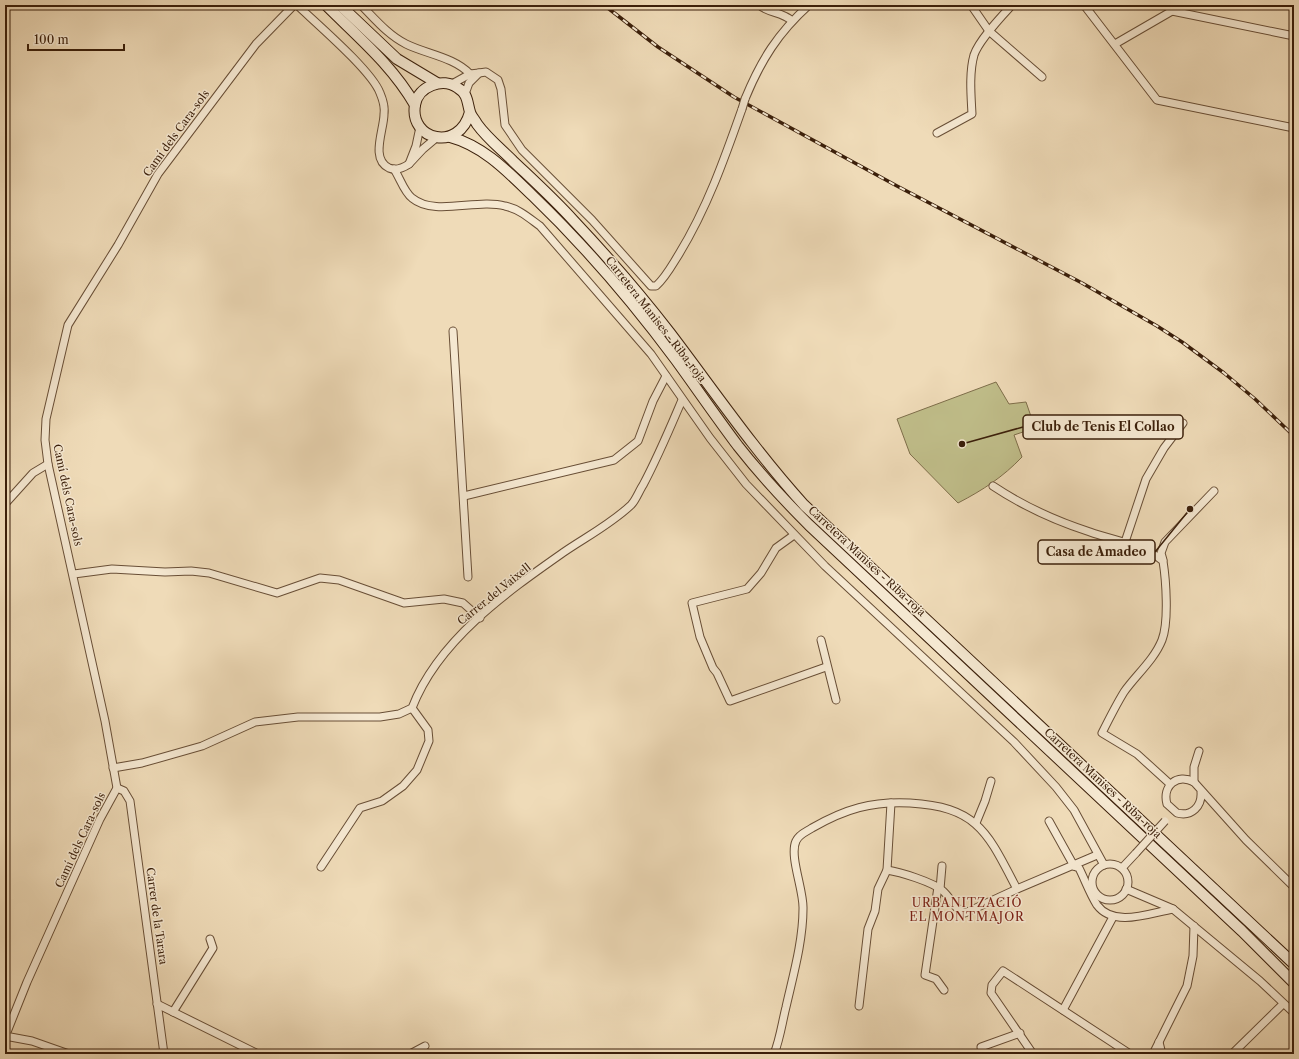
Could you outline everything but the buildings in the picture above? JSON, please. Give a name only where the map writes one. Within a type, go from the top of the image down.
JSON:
[{"type":"main road","points":[[326,5],[390,68],[405,87],[415,105]]},
{"type":"main road","points":[[340,5],[397,59],[437,83]]},
{"type":"main road","points":[[437,83],[452,84],[465,94],[469,103],[470,112],[467,123],[460,132],[450,137],[436,138],[427,134],[420,127],[415,116],[415,105],[419,95],[427,87],[437,83]]},
{"type":"main road","name":"Carretera Manises - Riba-roja","points":[[470,112],[486,136],[566,213],[634,288],[686,354],[773,471],[804,505],[1294,964]]},
{"type":"main road","name":"Carretera Manises - Riba-roja","points":[[450,137],[475,146],[497,163],[568,230],[627,298],[676,359],[738,446],[769,483],[805,521],[909,617],[971,679],[1013,715],[1236,926],[1294,983]]},
{"type":"street","name":"Camí dels Cara-sols","points":[[5,1036],[27,982],[100,819],[117,788],[74,574],[48,464],[45,440],[46,419],[68,325],[118,245],[158,174],[256,44],[294,5]]},
{"type":"street","points":[[297,5],[374,81],[380,92],[384,112],[379,156],[382,162],[388,167],[394,169],[402,168],[409,164],[422,149],[436,138]]},
{"type":"street","points":[[361,5],[391,35],[406,44],[451,62],[466,70],[470,74]]},
{"type":"street","points":[[759,5],[763,8],[786,16],[792,21]]},
{"type":"street","points":[[452,84],[470,74],[486,72],[498,80],[501,89],[505,125],[522,150],[592,220],[651,286],[656,286],[662,280],[692,231],[721,169],[745,99],[757,70],[770,48],[792,21],[810,5]]},
{"type":"street","points":[[971,5],[989,31],[1042,77]]},
{"type":"street","points":[[937,133],[972,114],[970,84],[974,54],[989,31],[1012,5]]},
{"type":"street","points":[[1084,5],[1157,100],[1294,128]]},
{"type":"street","points":[[1167,5],[1174,8],[1294,36]]},
{"type":"street","points":[[1115,44],[1174,8]]},
{"type":"street","points":[[465,94],[469,83],[479,73]]},
{"type":"street","points":[[409,164],[416,146],[420,127]]},
{"type":"street","points":[[394,169],[408,194],[423,205],[434,206],[486,203],[505,206],[522,213],[540,226],[651,354],[682,400],[732,468],[794,535],[830,571],[1014,742],[1074,810],[1097,855],[1104,865]]},
{"type":"street","points":[[453,331],[468,577]]},
{"type":"street","points":[[464,496],[614,460],[638,441],[653,401],[666,376]]},
{"type":"street","name":"Carrer del Vaixell","points":[[412,708],[416,696],[433,668],[456,638],[480,618],[488,609],[564,552],[632,505],[661,449],[682,400]]},
{"type":"street","points":[[1125,542],[1146,479],[1164,448],[1183,423]]},
{"type":"street","points":[[5,504],[33,473],[48,464]]},
{"type":"street","points":[[993,486],[1016,502],[1090,532],[1125,542],[1152,552],[1164,561]]},
{"type":"street","points":[[1170,784],[1137,754],[1102,733],[1124,693],[1162,640],[1166,577],[1164,561],[1161,553],[1165,542],[1214,491]]},
{"type":"street","points":[[794,535],[776,548],[761,574],[747,589],[692,603],[696,624],[713,668],[718,673],[730,701],[826,667]]},
{"type":"street","points":[[74,574],[112,569],[165,572],[191,570],[209,573],[277,593],[320,578],[339,580],[404,603],[444,599],[463,603],[480,618]]},
{"type":"street","points":[[821,640],[826,667],[836,700]]},
{"type":"street","points":[[113,768],[142,763],[202,746],[255,722],[298,717],[380,717],[399,714],[412,708],[428,730],[429,741],[417,770],[404,786],[382,801],[360,808],[321,867]]},
{"type":"street","points":[[1199,751],[1194,767],[1194,782],[1201,792],[1246,840],[1294,887]]},
{"type":"street","points":[[1194,782],[1179,779],[1170,784],[1165,798],[1169,808],[1181,814],[1192,812],[1200,802],[1201,792]]},
{"type":"street","points":[[976,823],[985,801],[991,780]]},
{"type":"street","name":"Carrer de la Tarara","points":[[117,788],[124,791],[130,801],[164,1054]]},
{"type":"street","points":[[859,1006],[868,929],[874,911],[878,889],[887,870],[891,803]]},
{"type":"street","points":[[774,1054],[788,998],[803,920],[804,907],[793,850],[800,835],[830,818],[850,809],[891,803],[933,804],[976,823],[983,830],[993,844],[1017,889]]},
{"type":"street","points":[[1122,868],[1173,811]]},
{"type":"street","points":[[1049,821],[1074,866],[1079,868],[1096,904],[1102,910],[1113,917],[1125,918],[1173,909]]},
{"type":"street","points":[[887,870],[939,888],[950,898],[959,910],[965,913],[1097,855]]},
{"type":"street","points":[[1104,865],[1116,865],[1122,868],[1128,878],[1126,889],[1120,897],[1112,900],[1105,899],[1095,892],[1092,879],[1094,873],[1104,865]]},
{"type":"street","points":[[942,866],[925,975],[936,979],[944,990]]},
{"type":"street","points":[[1126,889],[1173,909],[1260,981],[1294,1013]]},
{"type":"street","points":[[1063,1010],[1113,917]]},
{"type":"street","points":[[1153,1054],[1187,986],[1193,956],[1194,926]]},
{"type":"street","points":[[173,1012],[213,948],[210,939]]},
{"type":"street","points":[[1033,1054],[991,993],[992,985],[1003,971],[1130,1054]]},
{"type":"street","points":[[157,1004],[258,1054]]},
{"type":"street","points":[[1232,1054],[1283,1004]]},
{"type":"street","points":[[982,1054],[981,1047],[1020,1034]]},
{"type":"street","points":[[5,1036],[32,1041],[70,1054]]},
{"type":"street","points":[[1159,1042],[1162,1054]]},
{"type":"street","points":[[410,1054],[425,1046]]},
{"type":"shaded area","points":[[996,382],[1009,404],[1026,402],[1035,428],[1014,435],[1022,457],[1008,471],[992,483],[958,503],[910,454],[897,419]]},
{"type":"railway","points":[[604,5],[658,47],[734,97],[897,186],[1082,283],[1157,326],[1182,342],[1224,373],[1255,399],[1294,436]]},
{"type":"place","name":"Club de Tenis El Collao","points":[[962,444]]},
{"type":"place","name":"Casa de Amadeo","points":[[1190,509]]},
{"type":"district","name":"URBANITZACIÓ EL MONTMAJOR","points":[[967,910]]}]
